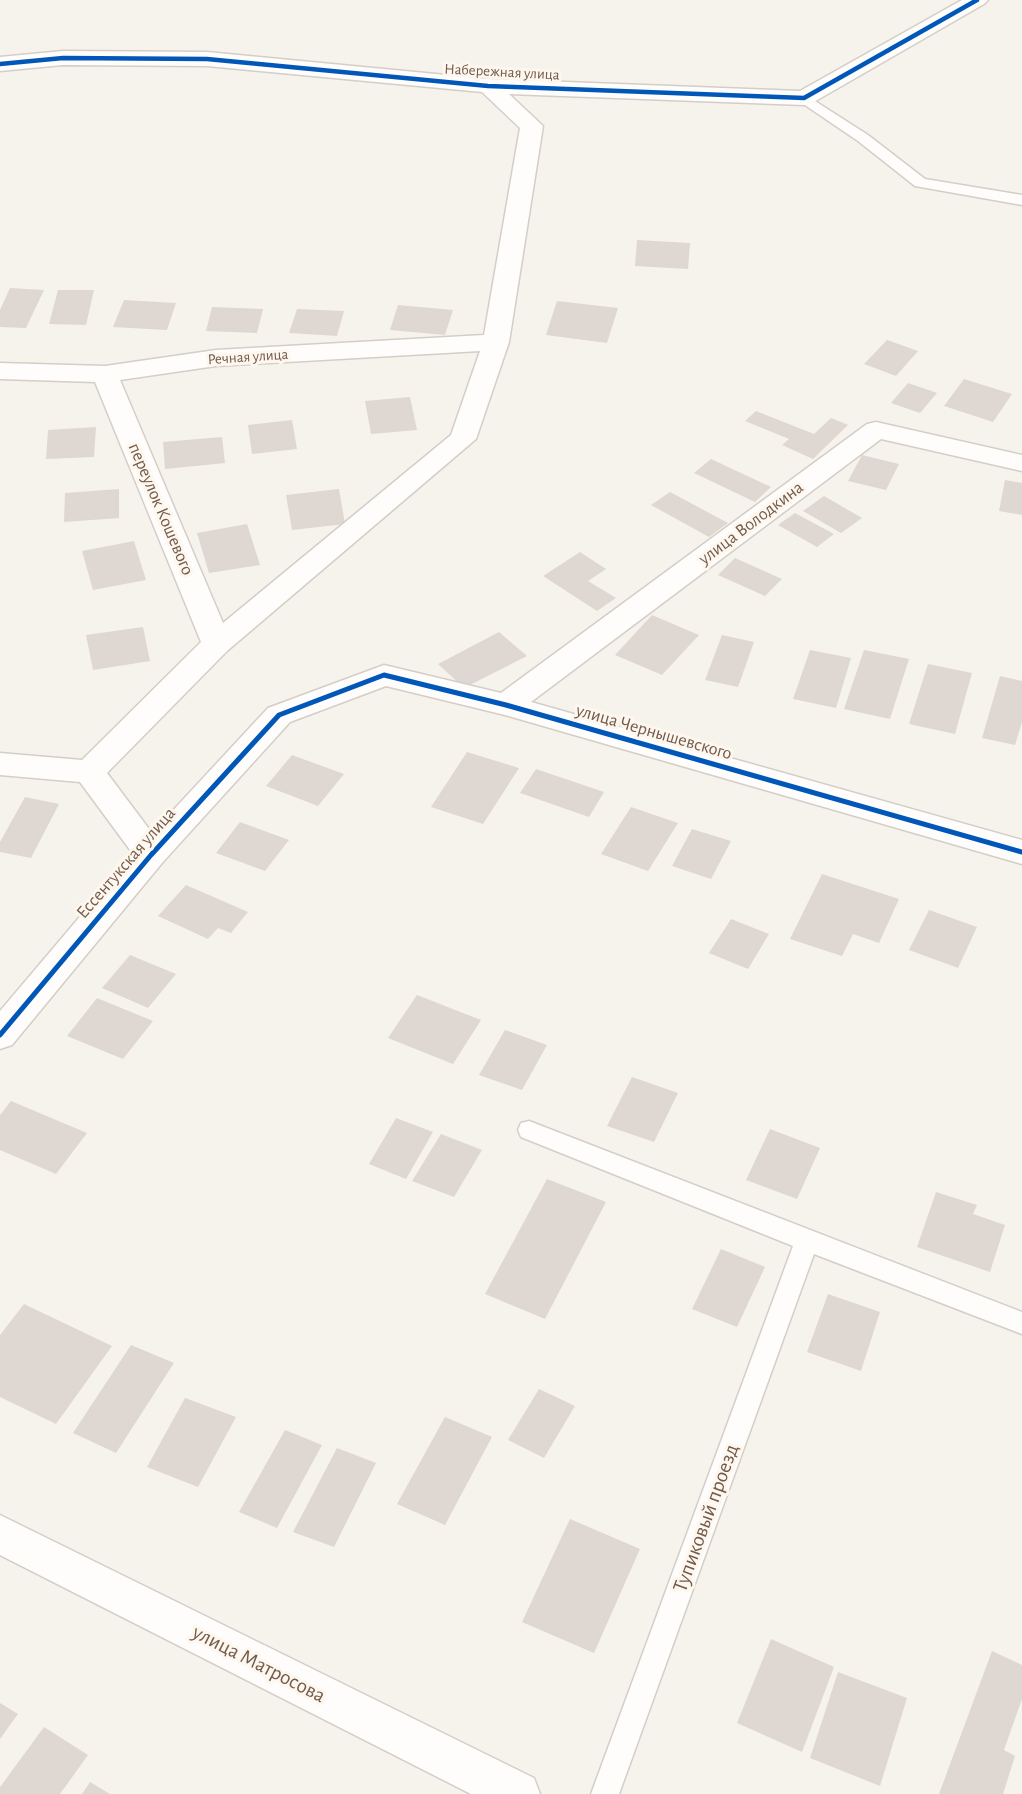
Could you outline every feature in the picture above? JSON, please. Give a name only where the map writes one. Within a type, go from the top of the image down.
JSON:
[{"type":"street","points":[[804,98],[977,0]]},
{"type":"street","name":"Набережная улица","points":[[0,64],[63,58],[207,59],[488,86],[804,98]]},
{"type":"street","points":[[89,772],[217,644],[463,439],[496,342],[532,126],[488,86]]},
{"type":"street","name":"Речная улица","points":[[0,371],[105,374],[216,358],[496,342]]},
{"type":"street","name":"переулок Кошевого","points":[[105,374],[217,644]]},
{"type":"street","name":"улица Володкина","points":[[506,705],[876,430],[1022,463]]},
{"type":"street","name":"улица Чернышевского","points":[[279,715],[384,675],[506,705],[1022,852]]},
{"type":"street","name":"Ессентукская улица","points":[[0,1035],[151,855],[279,715]]},
{"type":"street","points":[[0,764],[89,772],[151,855]]},
{"type":"street","name":"улица Матросова","points":[[0,1533],[518,1794]]},
{"type":"lane","points":[[804,98],[863,138],[920,183],[1022,200]]},
{"type":"lane","points":[[530,1130],[807,1241],[1022,1323]]},
{"type":"lane","name":"Тупиковый проезд","points":[[605,1794],[807,1241]]},
{"type":"building","points":[[637,240],[690,243],[688,269],[635,266]]},
{"type":"building","points":[[10,288],[44,290],[26,328],[0,327],[0,310]]},
{"type":"building","points":[[58,290],[94,290],[86,325],[49,324]]},
{"type":"building","points":[[124,300],[176,303],[167,330],[113,327]]},
{"type":"building","points":[[557,301],[618,308],[607,343],[546,335]]},
{"type":"building","points":[[398,305],[453,310],[445,335],[390,330]]},
{"type":"building","points":[[212,307],[263,309],[257,333],[206,331]]},
{"type":"building","points":[[297,309],[344,311],[337,336],[289,333]]},
{"type":"building","points":[[887,340],[918,351],[896,376],[864,364]]},
{"type":"building","points":[[964,379],[1012,394],[993,422],[944,406]]},
{"type":"building","points":[[908,383],[937,393],[920,413],[891,403]]},
{"type":"building","points":[[410,397],[417,430],[371,434],[365,401]]},
{"type":"building","points":[[756,411],[814,434],[831,418],[848,425],[813,459],[782,445],[789,439],[745,421]]},
{"type":"building","points":[[292,420],[297,449],[252,454],[248,425]]},
{"type":"building","points":[[96,427],[94,457],[46,459],[48,430]]},
{"type":"building","points":[[222,437],[225,463],[165,469],[163,442]]},
{"type":"building","points":[[862,455],[899,464],[886,490],[848,481]]},
{"type":"building","points":[[711,459],[771,487],[755,502],[694,473]]},
{"type":"building","points":[[1005,480],[1022,483],[1022,515],[999,511]]},
{"type":"building","points":[[119,489],[119,518],[64,522],[65,493]]},
{"type":"building","points":[[339,489],[345,524],[292,530],[286,495]]},
{"type":"building","points":[[670,492],[728,523],[709,537],[651,505]]},
{"type":"building","points":[[824,496],[862,518],[841,533],[803,511]]},
{"type":"building","points":[[795,513],[834,534],[817,547],[778,525]]},
{"type":"building","points":[[247,524],[260,565],[209,573],[197,533]]},
{"type":"building","points":[[134,541],[146,580],[93,590],[82,551]]},
{"type":"building","points":[[580,552],[606,569],[588,581],[616,598],[597,611],[543,576]]},
{"type":"building","points":[[735,558],[782,579],[765,596],[718,575]]},
{"type":"building","points":[[652,615],[699,635],[662,675],[615,655]]},
{"type":"building","points":[[143,627],[150,661],[93,670],[86,635]]},
{"type":"building","points":[[499,632],[527,656],[464,688],[438,664]]},
{"type":"building","points":[[722,635],[754,642],[738,687],[705,680]]},
{"type":"building","points":[[810,650],[851,658],[836,708],[793,699]]},
{"type":"building","points":[[864,650],[909,659],[890,719],[844,709]]},
{"type":"building","points":[[928,664],[972,673],[955,734],[909,724]]},
{"type":"building","points":[[1000,676],[1022,681],[1022,722],[1015,745],[982,738]]},
{"type":"building","points":[[467,752],[519,768],[483,824],[431,807]]},
{"type":"building","points":[[292,755],[344,774],[318,806],[266,786]]},
{"type":"building","points":[[536,769],[604,792],[589,817],[520,793]]},
{"type":"building","points":[[25,797],[59,804],[31,858],[0,852],[0,842]]},
{"type":"building","points":[[631,807],[678,823],[648,871],[601,854]]},
{"type":"building","points":[[240,822],[289,840],[265,871],[216,853]]},
{"type":"building","points":[[692,829],[731,841],[711,879],[672,866]]},
{"type":"building","points":[[822,874],[899,899],[879,943],[853,934],[842,956],[790,939]]},
{"type":"building","points":[[186,885],[248,912],[231,933],[218,928],[208,939],[158,916]]},
{"type":"building","points":[[929,910],[977,927],[958,968],[909,950]]},
{"type":"building","points":[[731,919],[769,934],[748,969],[709,953]]},
{"type":"building","points":[[130,955],[176,974],[148,1008],[102,988]]},
{"type":"building","points":[[417,995],[481,1020],[453,1064],[388,1038]]},
{"type":"building","points":[[97,998],[153,1021],[123,1059],[67,1036]]},
{"type":"building","points":[[505,1030],[547,1045],[522,1090],[479,1075]]},
{"type":"building","points":[[632,1077],[678,1093],[654,1142],[607,1126]]},
{"type":"building","points":[[11,1101],[87,1133],[56,1174],[0,1150],[0,1115]]},
{"type":"building","points":[[396,1118],[433,1132],[406,1179],[369,1164]]},
{"type":"building","points":[[770,1129],[820,1148],[797,1199],[746,1180]]},
{"type":"building","points":[[441,1134],[482,1150],[454,1197],[412,1181]]},
{"type":"building","points":[[547,1179],[606,1202],[545,1319],[485,1294]]},
{"type":"building","points":[[936,1192],[977,1205],[973,1214],[1005,1225],[990,1272],[917,1247]]},
{"type":"building","points":[[721,1249],[765,1267],[737,1327],[692,1309]]},
{"type":"building","points":[[828,1294],[880,1312],[861,1371],[807,1352]]},
{"type":"building","points":[[24,1304],[112,1346],[56,1424],[0,1397],[0,1335]]},
{"type":"building","points":[[131,1345],[174,1363],[116,1453],[73,1433]]},
{"type":"building","points":[[539,1389],[575,1406],[544,1458],[508,1440]]},
{"type":"building","points":[[185,1398],[236,1417],[198,1487],[147,1467]]},
{"type":"building","points":[[445,1417],[492,1437],[445,1525],[397,1504]]},
{"type":"building","points":[[285,1430],[322,1445],[277,1528],[239,1512]]},
{"type":"building","points":[[337,1448],[376,1463],[334,1547],[293,1532]]},
{"type":"building","points":[[570,1519],[640,1549],[594,1653],[522,1622]]},
{"type":"building","points":[[771,1639],[834,1667],[802,1752],[737,1723]]},
{"type":"building","points":[[992,1651],[1022,1665],[1022,1699],[1004,1750],[1015,1756],[1003,1794],[939,1794]]},
{"type":"building","points":[[838,1672],[907,1698],[880,1786],[810,1758]]},
{"type":"building","points":[[0,1703],[18,1714],[0,1739]]},
{"type":"building","points":[[44,1727],[88,1755],[60,1794],[0,1794],[0,1787]]},
{"type":"building","points":[[90,1782],[110,1794],[82,1794]]},
{"type":"cycle path","points":[[0,64],[63,58],[207,59],[488,86],[804,98],[977,0]]},
{"type":"cycle path","points":[[0,1035],[151,855],[279,715],[384,675],[506,705],[1022,852]]}]
